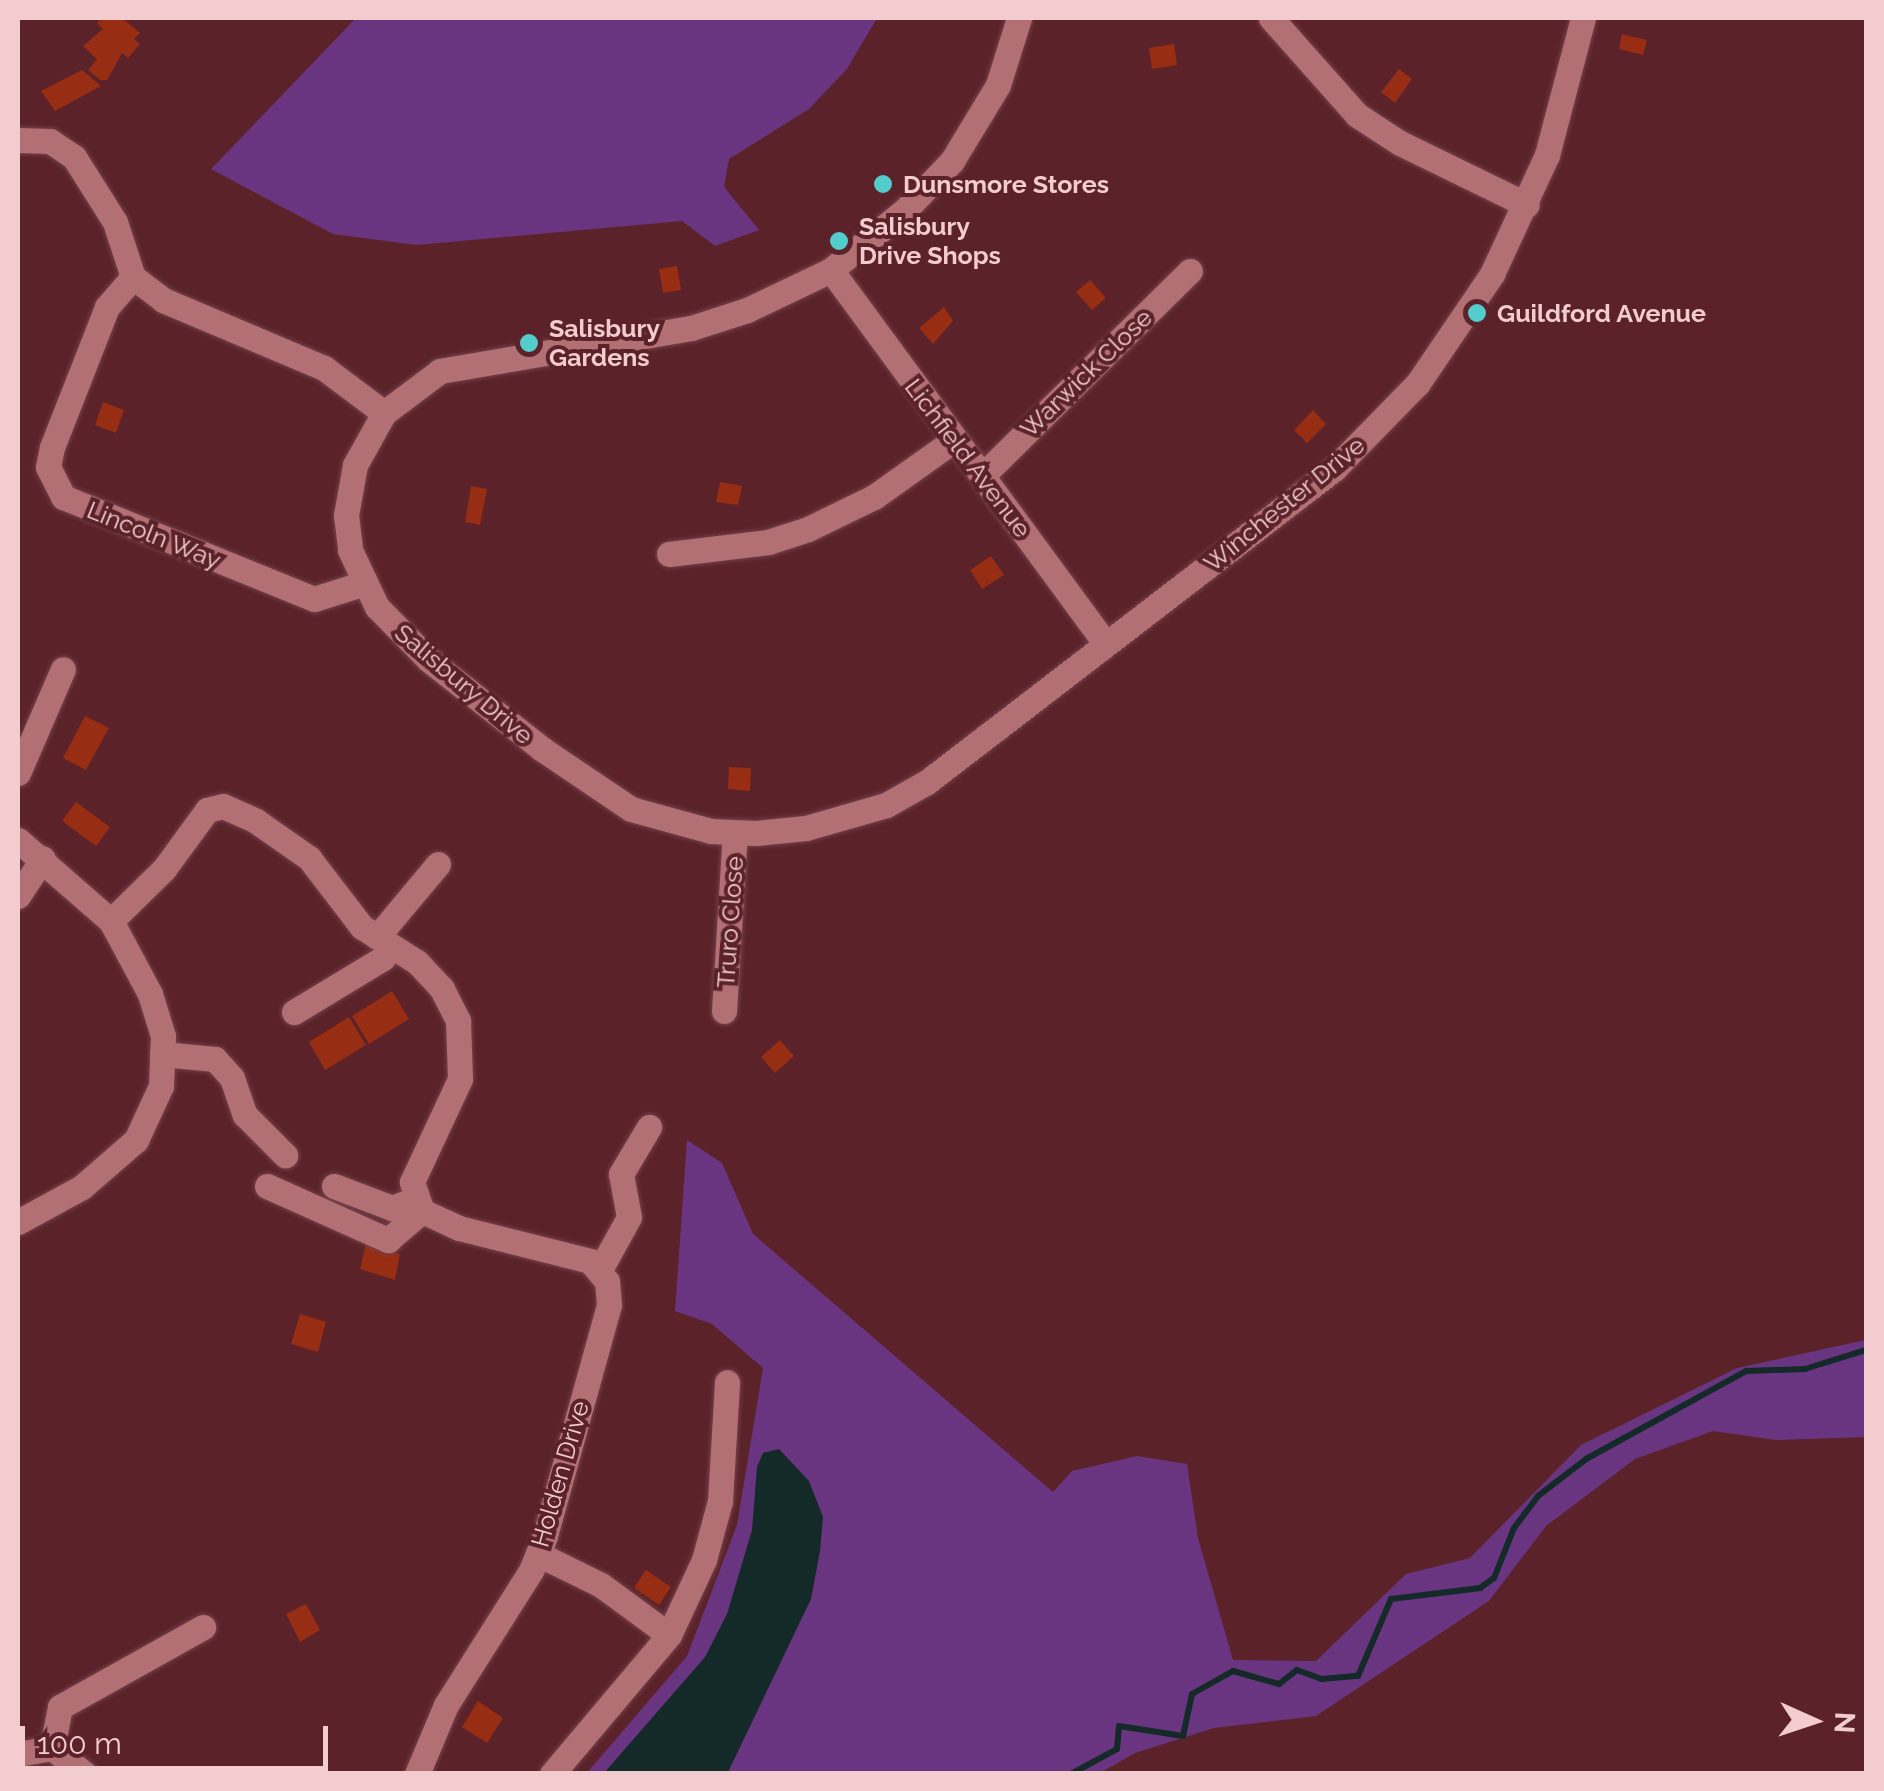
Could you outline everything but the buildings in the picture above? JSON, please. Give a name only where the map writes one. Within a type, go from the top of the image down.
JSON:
[{"type":"street","name":"Salisbury Drive","points":[[1019,18],[998,84],[952,161],[840,263],[747,310],[691,328],[440,371],[384,413],[349,488],[350,550],[362,584],[402,636],[590,785],[631,809],[735,833],[806,828],[886,805],[926,782],[1106,644]]},
{"type":"street","points":[[1271,18],[1357,115],[1400,144],[1528,205]]},
{"type":"street","name":"Winchester Drive","points":[[1106,644],[1334,469],[1394,410],[1459,326],[1528,205],[1560,118],[1584,18]]},
{"type":"street","points":[[18,140],[50,140],[74,158],[115,222],[133,277],[163,300],[324,368],[384,413]]},
{"type":"street","name":"Lichfield Avenue","points":[[840,263],[954,440],[1106,644]]},
{"type":"street","name":"Warwick Close","points":[[982,476],[1190,271]]},
{"type":"street","name":"Lincoln Way","points":[[133,277],[107,306],[90,348],[52,447],[52,482],[64,498],[314,599],[362,584]]},
{"type":"street","points":[[669,554],[768,542],[808,529],[874,497],[954,440]]},
{"type":"street","points":[[18,773],[63,670]]},
{"type":"street","points":[[111,921],[164,869],[196,820],[223,806],[310,858],[325,884],[384,942],[442,989],[458,1021],[462,1049],[460,1079],[412,1182],[418,1205]]},
{"type":"street","name":"Truro Close","points":[[724,1011],[735,833]]},
{"type":"street","points":[[18,840],[111,921],[150,994],[162,1054],[160,1086],[136,1140],[82,1188],[18,1222]]},
{"type":"street","points":[[18,896],[43,858]]},
{"type":"street","points":[[294,1012],[383,958],[384,942],[438,864]]},
{"type":"street","points":[[162,1054],[216,1059],[232,1078],[244,1116],[284,1155]]},
{"type":"street","points":[[334,1186],[392,1208],[418,1205],[601,1268],[629,1217],[621,1174],[650,1127]]},
{"type":"street","points":[[266,1186],[388,1240],[418,1205]]},
{"type":"street","name":"Holden Drive","points":[[417,1774],[446,1705],[538,1554],[609,1305],[601,1268]]},
{"type":"street","points":[[552,1774],[669,1636],[704,1560],[720,1500],[728,1382]]},
{"type":"street","points":[[538,1554],[601,1586],[669,1636]]},
{"type":"street","points":[[52,1748],[60,1706],[204,1627]]},
{"type":"street","points":[[18,1754],[52,1748],[84,1774]]},
{"type":"shaded area","points":[[356,18],[877,18],[847,69],[809,109],[729,159],[724,187],[759,230],[715,246],[682,221],[416,245],[333,234],[211,169]]},
{"type":"shaded area","points":[[687,1140],[722,1163],[753,1234],[1053,1492],[1072,1471],[1137,1456],[1187,1464],[1198,1538],[1233,1660],[1316,1661],[1406,1574],[1470,1558],[1581,1445],[1737,1368],[1866,1340],[1866,1437],[1776,1440],[1713,1431],[1635,1459],[1546,1526],[1489,1601],[1316,1716],[1214,1728],[1135,1753],[1100,1773],[586,1774],[687,1656],[737,1525],[763,1368],[712,1324],[675,1311]]},
{"type":"water","points":[[779,1449],[809,1481],[823,1517],[820,1551],[811,1599],[727,1774],[604,1773],[705,1657],[727,1614],[752,1530],[757,1467],[763,1453]]},
{"type":"waterway","points":[[1071,1774],[1117,1749],[1119,1726],[1183,1736],[1192,1694],[1233,1671],[1279,1684],[1297,1670],[1322,1679],[1358,1676],[1391,1599],[1480,1588],[1494,1578],[1514,1528],[1538,1496],[1586,1459],[1746,1371],[1805,1369],[1866,1350]]},
{"type":"place","name":"Dunsmore Stores","points":[[883,184]]},
{"type":"place","name":"Salisbury Drive Shops","points":[[839,241]]},
{"type":"place","name":"Guildford Avenue","points":[[1477,313]]},
{"type":"place","name":"Salisbury Gardens","points":[[529,343]]}]
